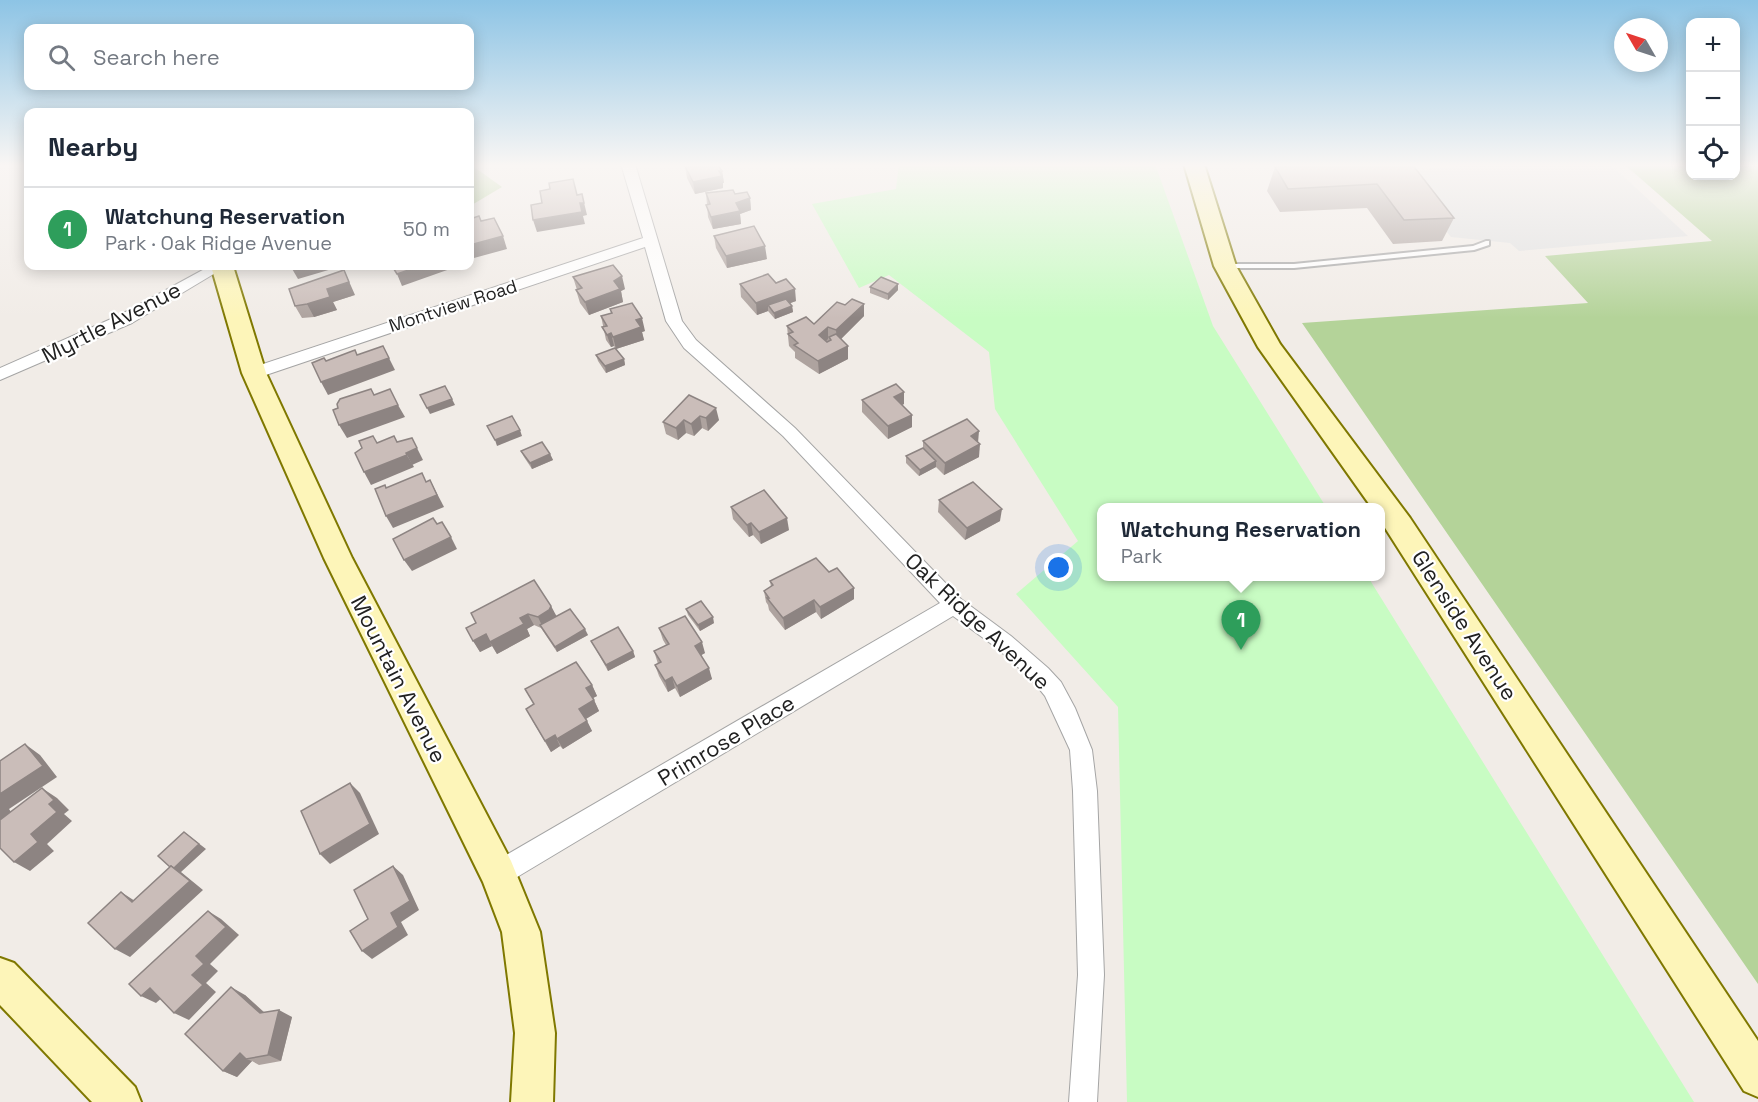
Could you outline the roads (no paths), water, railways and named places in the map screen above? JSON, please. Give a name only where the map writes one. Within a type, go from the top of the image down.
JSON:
[{"type":"main road","name":"Glenside Avenue","points":[[1210,215],[1225,266],[1270,347],[1383,503]]},
{"type":"main road","name":"Mountain Avenue","points":[[222,270],[254,373],[338,558],[498,874],[520,932],[535,1033],[532,1102]]},
{"type":"main road","name":"Glenside Avenue","points":[[1385,505],[1758,1077]]},
{"type":"main road","points":[[0,977],[120,1102]]},
{"type":"street","name":"Oak Ridge Avenue","points":[[644,215],[674,321],[690,344],[789,432],[954,604],[1004,642],[1040,674],[1058,698],[1081,750],[1085,792],[1091,975],[1083,1102]]},
{"type":"street","name":"Montview Road","points":[[254,373],[652,240]]},
{"type":"street","name":"Myrtle Avenue","points":[[0,374],[126,319],[214,270]]},
{"type":"street","name":"Primrose Place","points":[[498,874],[954,604]]},
{"type":"lane","points":[[1225,266],[1294,266],[1474,249],[1486,243]]},
{"type":"place","name":"Watchung Reservation","points":[[1241,650]]}]
